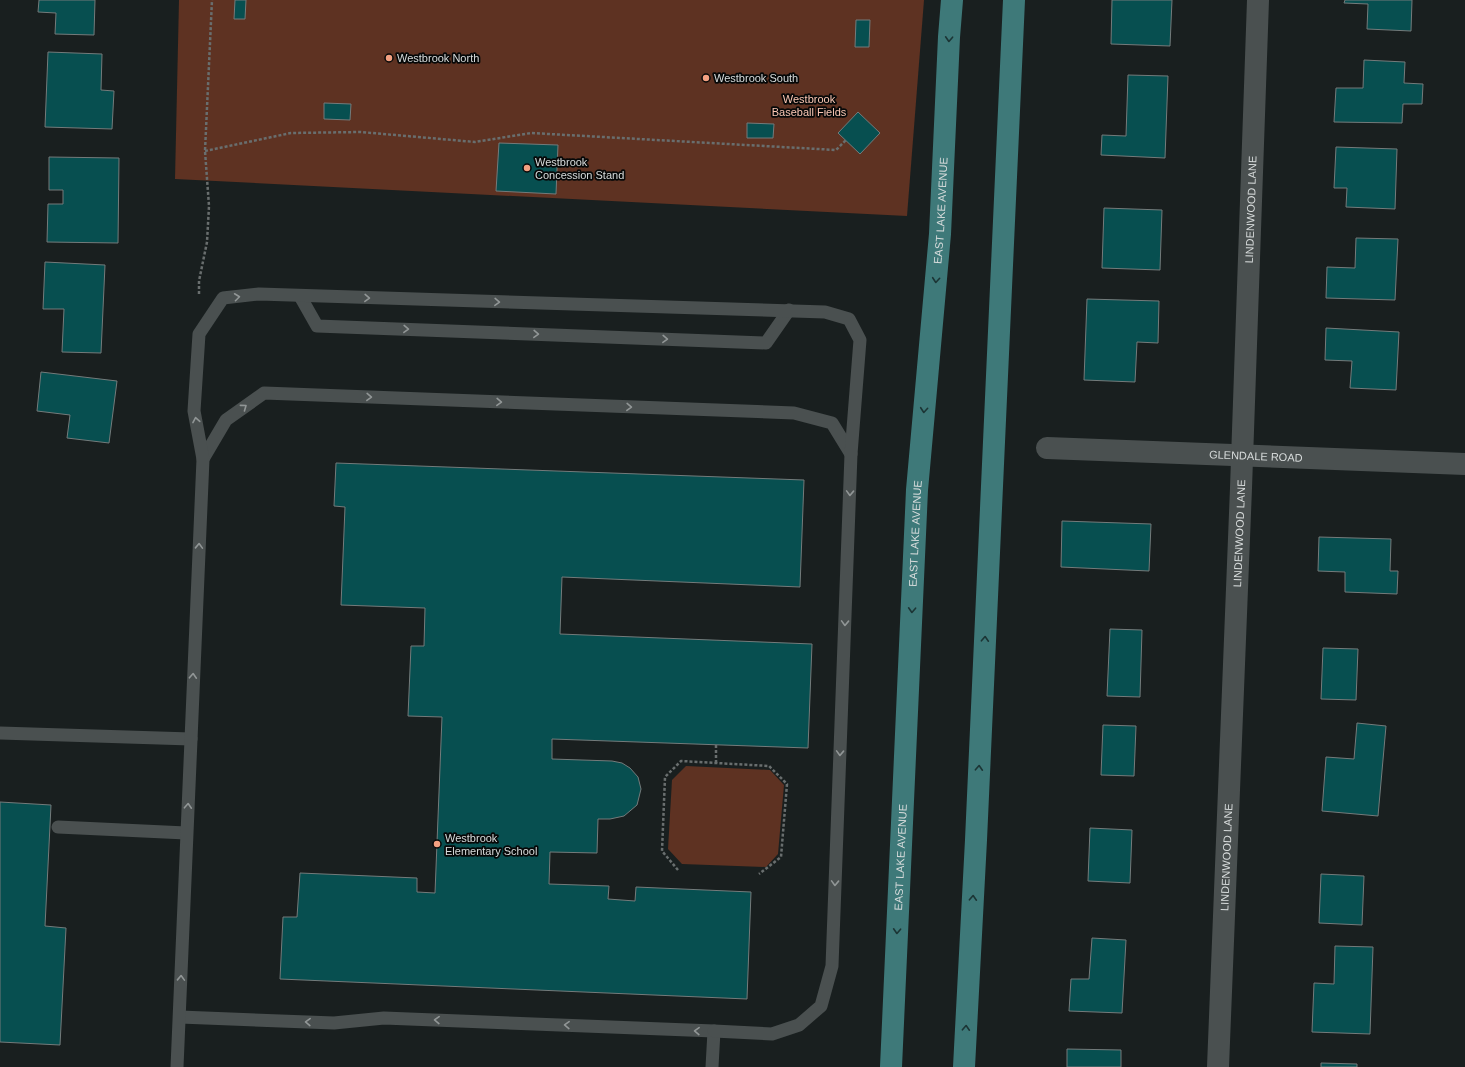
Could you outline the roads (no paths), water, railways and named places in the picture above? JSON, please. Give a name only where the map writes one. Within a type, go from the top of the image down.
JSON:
[{"type":"main road","name":"EAST LAKE AVENUE","points":[[891,1067],[917,490],[940,234],[952,0]]},
{"type":"main road","points":[[964,1067],[977,832],[1014,0]]},
{"type":"street","name":"LINDENWOOD LANE","points":[[1218,1067],[1243,455],[1258,0]]},
{"type":"street","name":"GLENDALE ROAD","points":[[1047,448],[1465,464]]},
{"type":"lane","points":[[177,1067],[203,459],[194,411],[199,334],[223,298],[259,294],[789,310],[825,312],[849,319],[860,340],[851,454],[832,966],[820,1006],[799,1025],[772,1034],[384,1018],[334,1023],[180,1016]]},
{"type":"lane","points":[[300,296],[317,326],[766,343],[789,310]]},
{"type":"lane","points":[[203,459],[226,420],[264,393],[794,413],[832,423],[851,454]]},
{"type":"lane","points":[[0,733],[190,739]]},
{"type":"lane","points":[[58,827],[186,833]]},
{"type":"lane","points":[[712,1067],[714,1031]]},
{"type":"place","name":"Westbrook North","points":[[389,58]]},
{"type":"place","name":"Westbrook South","points":[[706,78]]},
{"type":"place","name":"Westbrook Concession Stand","points":[[527,168]]},
{"type":"place","name":"Westbrook Elementary School","points":[[437,844]]},
{"type":"park label","name":"Westbrook Baseball Fields","points":[[809,105]]}]
